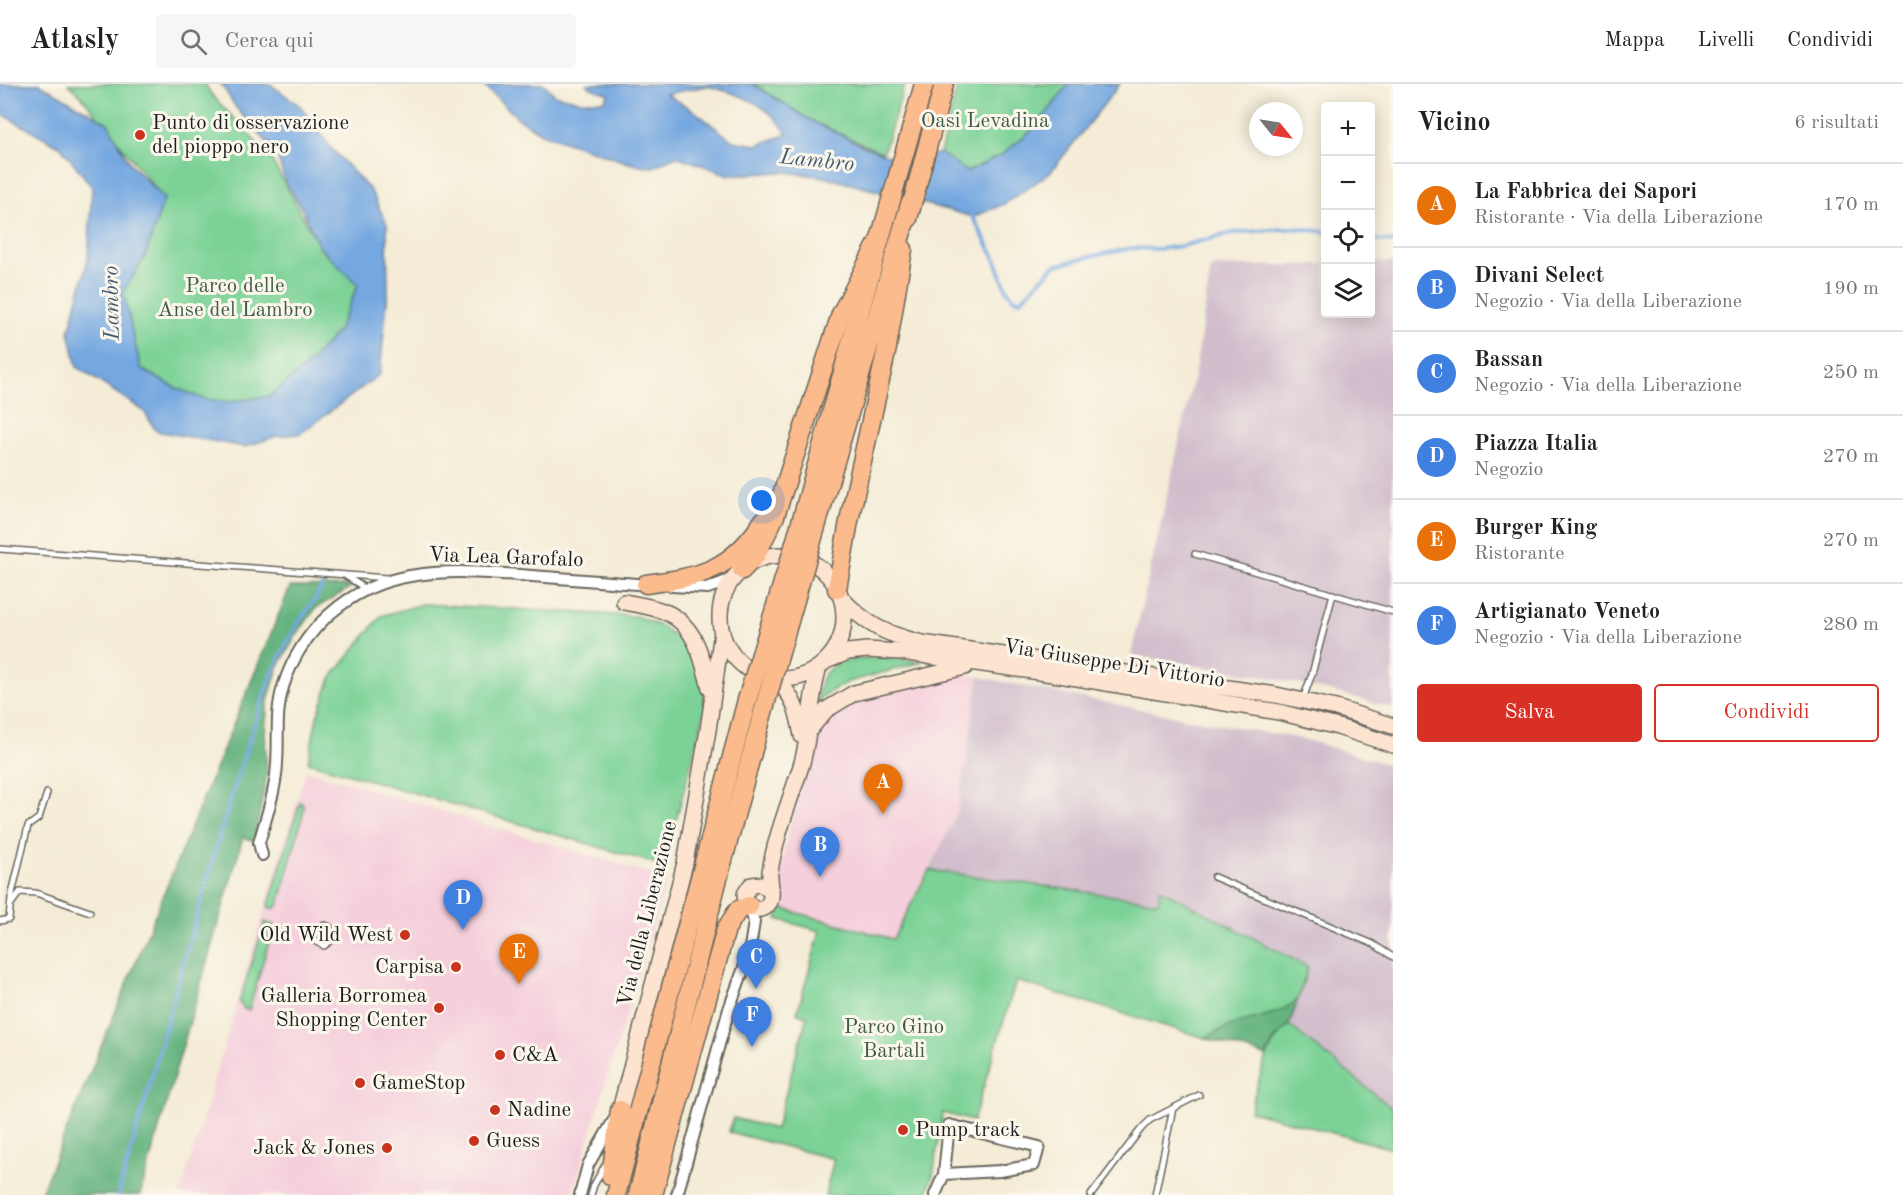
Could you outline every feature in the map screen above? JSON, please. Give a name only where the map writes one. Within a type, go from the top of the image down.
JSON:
[{"type":"main road","points":[[803,542],[880,239],[924,84]]},
{"type":"main road","points":[[616,1195],[803,542],[910,204],[944,84]]},
{"type":"main road","points":[[653,1195],[726,929],[738,910],[744,906],[758,909],[769,898],[770,868],[804,751],[812,692],[822,664],[837,645],[842,633],[844,621],[839,594],[849,521],[887,348],[910,204]]},
{"type":"main road","points":[[804,751],[799,720],[792,697],[774,679],[753,672],[742,665],[728,647],[722,632],[721,608],[723,597],[737,575],[756,555],[768,532],[842,314],[880,239]]},
{"type":"main road","points":[[646,584],[702,574],[739,550],[756,531],[775,501],[800,439]]},
{"type":"main road","points":[[737,575],[754,562],[785,555],[800,558],[821,569],[839,594]]},
{"type":"main road","name":"Via Giuseppe Di Vittorio","points":[[839,594],[854,612],[874,627],[922,643],[1096,670],[1182,680],[1303,700],[1393,726]]},
{"type":"main road","points":[[624,602],[660,610],[672,615],[683,624],[692,634],[702,653],[712,699]]},
{"type":"main road","name":"Via della Liberazione","points":[[620,1110],[686,864],[722,632]]},
{"type":"main road","name":"Via Giuseppe Di Vittorio","points":[[822,664],[838,654],[867,650],[901,652],[1059,675],[1279,712],[1338,727],[1393,745]]},
{"type":"main road","points":[[774,679],[802,676],[822,664]]},
{"type":"main road","points":[[807,733],[826,710],[854,693],[947,669],[978,664]]},
{"type":"main road","points":[[638,1195],[713,897],[756,702]]},
{"type":"main road","points":[[749,906],[745,896],[747,890],[770,861],[776,846]]},
{"type":"main road","points":[[751,885],[760,883],[769,898]]},
{"type":"main road","points":[[609,1195],[620,1110]]},
{"type":"street","name":"Via Lea Garofalo","points":[[262,855],[259,843],[278,765],[276,726],[279,705],[289,669],[299,650],[321,620],[352,597],[397,579],[435,573],[482,573],[708,588],[721,585],[737,575]]},
{"type":"street","points":[[677,1195],[729,1009],[769,898]]},
{"type":"street","points":[[749,906],[754,922],[749,954]]},
{"type":"street","name":"Via della Liberazione","points":[[580,1195],[588,1165],[620,1110]]},
{"type":"street","points":[[935,1195],[944,1174],[949,1125],[1039,1148],[1034,1165],[1000,1171],[944,1174]]},
{"type":"lane","points":[[0,549],[397,579]]},
{"type":"lane","points":[[1195,554],[1393,612]]},
{"type":"lane","points":[[343,574],[360,585],[364,592]]},
{"type":"lane","points":[[1303,700],[1333,594]]},
{"type":"lane","points":[[0,921],[9,919],[10,904],[28,826],[39,818],[48,794]]},
{"type":"lane","points":[[1214,877],[1373,944],[1393,957]]},
{"type":"lane","points":[[10,904],[20,892],[26,892],[36,893],[90,912]]},
{"type":"lane","points":[[1091,1195],[1150,1120],[1199,1095]]},
{"type":"lane","points":[[1155,1195],[1173,1108]]},
{"type":"lane","points":[[591,1195],[614,1148]]},
{"type":"shaded area","points":[[1393,262],[1393,708],[1331,691],[1261,676],[1131,655],[1196,367],[1211,267],[1321,264],[1321,318],[1375,318],[1375,263]]},
{"type":"shaded area","points":[[950,671],[979,677],[958,810],[893,940],[771,906],[807,757],[829,719],[847,702]]},
{"type":"shaded area","points":[[979,677],[1303,739],[1393,766],[1393,1109],[1289,1025],[1308,967],[1161,889],[1158,902],[929,870],[958,810]]},
{"type":"shaded area","name":"Galleria Borromea Shopping Center","points":[[306,770],[667,879],[572,1195],[180,1195]]},
{"type":"green space","name":"Parco delle Anse del Lambro","points":[[68,84],[205,84],[211,94],[270,157],[320,248],[358,284],[338,331],[306,366],[270,396],[229,402],[204,399],[176,388],[141,369],[123,292],[145,257],[164,199],[82,97]]},
{"type":"green space","points":[[753,84],[905,84],[883,153],[810,120]]},
{"type":"green space","name":"Oasi Levadina","points":[[958,84],[1069,84],[1036,127],[1003,154],[967,172],[940,153]]},
{"type":"green space","points":[[353,586],[316,608],[299,631],[278,667],[268,701],[265,733],[267,775],[254,841],[243,837],[140,1195],[40,1195],[290,587]]},
{"type":"green space","points":[[423,604],[636,616],[663,627],[685,645],[702,678],[706,707],[664,866],[308,762],[317,717],[331,678],[381,616]]},
{"type":"green space","points":[[883,657],[922,662],[848,682],[829,692],[817,702],[822,679],[833,667],[849,660]]},
{"type":"green space","points":[[300,802],[304,806],[303,814],[279,904],[274,909],[268,907]]},
{"type":"green space","name":"Parco Gino Bartali","points":[[929,870],[1158,902],[1160,889],[1308,967],[1298,999],[1288,1008],[1274,1014],[1237,1023],[1205,1038],[1016,981],[973,1121],[943,1113],[933,1175],[926,1195],[825,1195],[834,1159],[729,1132],[733,1118],[776,1129],[807,1016],[797,1013],[820,931],[777,919],[780,908],[893,939]]},
{"type":"green space","points":[[265,922],[274,925],[249,1010],[244,1009],[239,1002]]},
{"type":"green space","points":[[1298,999],[1289,1025],[1274,1040],[1266,1056],[1205,1038],[1232,1025],[1276,1012]]},
{"type":"green space","points":[[1289,1025],[1393,1109],[1393,1149],[1250,1111],[1268,1054]]},
{"type":"water","name":"Lambro","points":[[0,84],[40,84],[108,123],[129,162],[164,199],[145,257],[123,292],[141,369],[176,388],[204,399],[229,402],[270,396],[306,366],[338,331],[358,285],[320,248],[302,209],[285,181],[276,152],[237,109],[221,84],[270,84],[300,106],[331,148],[371,191],[387,224],[388,291],[380,374],[300,434],[277,436],[245,447],[156,431],[144,411],[77,367],[69,332],[88,259],[92,187],[61,147],[0,113]]},
{"type":"water","name":"Lambro","points":[[482,84],[544,84],[555,95],[580,101],[604,101],[609,94],[586,84],[753,84],[810,120],[868,148],[908,163],[940,153],[967,172],[1003,154],[1036,127],[1069,84],[1120,84],[1050,173],[1004,204],[973,217],[825,177],[784,172],[729,175],[676,156],[653,167],[632,164],[543,134],[520,120]],"holes":[[[707,86],[762,107],[780,123],[787,134],[757,145],[733,141],[693,110],[666,94]]]},
{"type":"waterway","points":[[970,212],[994,256],[1007,290],[1014,299],[1021,300],[1054,266],[1084,258],[1132,248],[1159,249],[1181,246],[1233,233],[1296,228],[1321,231]]},
{"type":"waterway","points":[[1375,240],[1393,242]]},
{"type":"waterway","points":[[118,1195],[207,878],[245,752],[276,665],[325,579]]},
{"type":"place","name":"Punto di osservazione del pioppo nero","points":[[140,135]]},
{"type":"place","name":"La Fabbrica dei Sapori","points":[[883,814]]},
{"type":"place","name":"Divani Select","points":[[820,877]]},
{"type":"place","name":"Piazza Italia","points":[[463,930]]},
{"type":"place","name":"Old Wild West","points":[[405,935]]},
{"type":"place","name":"Carpisa","points":[[456,967]]},
{"type":"place","name":"Burger King","points":[[519,984]]},
{"type":"place","name":"Bassan","points":[[756,989]]},
{"type":"place","name":"Galleria Borromea Shopping Center","points":[[439,1008]]},
{"type":"place","name":"Artigianato Veneto","points":[[752,1047]]},
{"type":"place","name":"C&A","points":[[500,1055]]},
{"type":"place","name":"GameStop","points":[[360,1083]]},
{"type":"place","name":"Nadine","points":[[495,1110]]},
{"type":"place","name":"Pump track","points":[[903,1130]]},
{"type":"place","name":"Guess","points":[[474,1141]]},
{"type":"place","name":"Jack & Jones","points":[[387,1148]]}]
